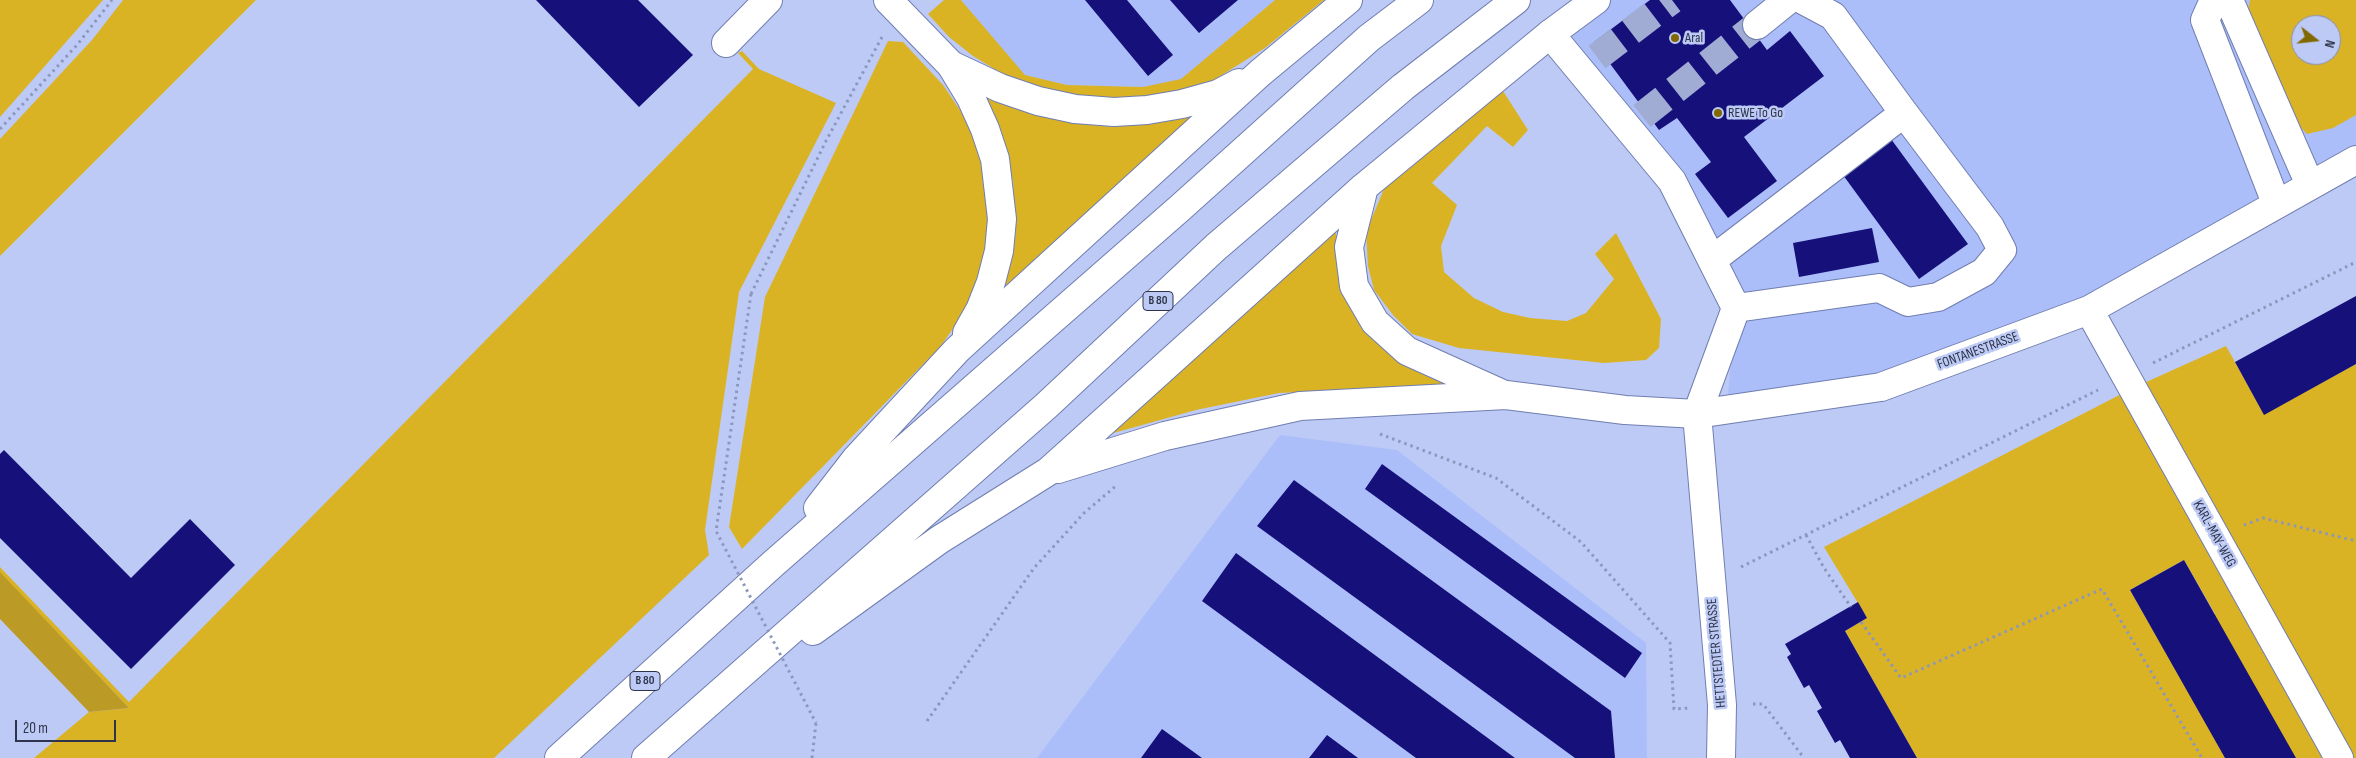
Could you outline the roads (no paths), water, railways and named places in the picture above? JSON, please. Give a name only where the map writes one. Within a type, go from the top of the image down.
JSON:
[{"type":"main road","points":[[726,43],[768,0]]},
{"type":"main road","points":[[774,563],[856,460],[957,350],[1260,73],[1348,0]]},
{"type":"main road","name":"B 80","points":[[559,758],[774,563],[1173,214],[1369,38],[1420,0]]},
{"type":"main road","name":"B 80","points":[[646,758],[1046,406],[1216,247],[1403,87],[1516,0]]},
{"type":"main road","points":[[753,665],[819,628],[939,540],[1049,471],[1364,187],[1550,34],[1596,0]]},
{"type":"main road","points":[[1757,25],[1788,0]]},
{"type":"main road","points":[[1736,308],[1879,288],[1908,302],[1938,297],[1984,272],[2002,250],[1990,227],[1833,16],[1803,0]]},
{"type":"main road","points":[[2214,0],[2205,20],[2276,203]]},
{"type":"main road","points":[[2229,0],[2310,185]]},
{"type":"main road","points":[[896,8],[951,65],[971,98],[986,129],[995,159],[1002,219],[999,251],[991,282],[980,310],[957,350]]},
{"type":"main road","points":[[1550,34],[1588,63],[1635,122],[1672,181],[1736,308],[1697,414]]},
{"type":"main road","points":[[951,65],[1000,88],[1038,102],[1075,109],[1114,112],[1147,110],[1182,104],[1218,94],[1260,73]]},
{"type":"main road","points":[[1712,260],[1904,113]]},
{"type":"main road","name":"FONTANESTRASSE","points":[[1506,395],[1625,410],[1697,414],[1881,387],[2088,310],[2201,248],[2276,203],[2356,160]]},
{"type":"main road","points":[[1364,187],[1349,247],[1354,286],[1375,322],[1407,351],[1506,395]]},
{"type":"main road","name":"KARL-MAY-WEG","points":[[2088,310],[2127,376],[2338,758]]},
{"type":"main road","points":[[1049,471],[1165,436],[1300,406],[1506,395]]},
{"type":"main road","name":"HETTSTEDTER STRASSE","points":[[1697,414],[1722,705],[1721,758]]},
{"type":"tunnel","points":[[1597,57],[1672,0]]},
{"type":"tunnel","points":[[1642,116],[1757,25]]},
{"type":"place","name":"Aral","points":[[1675,38]]},
{"type":"place","name":"REWE To Go","points":[[1718,113]]}]
